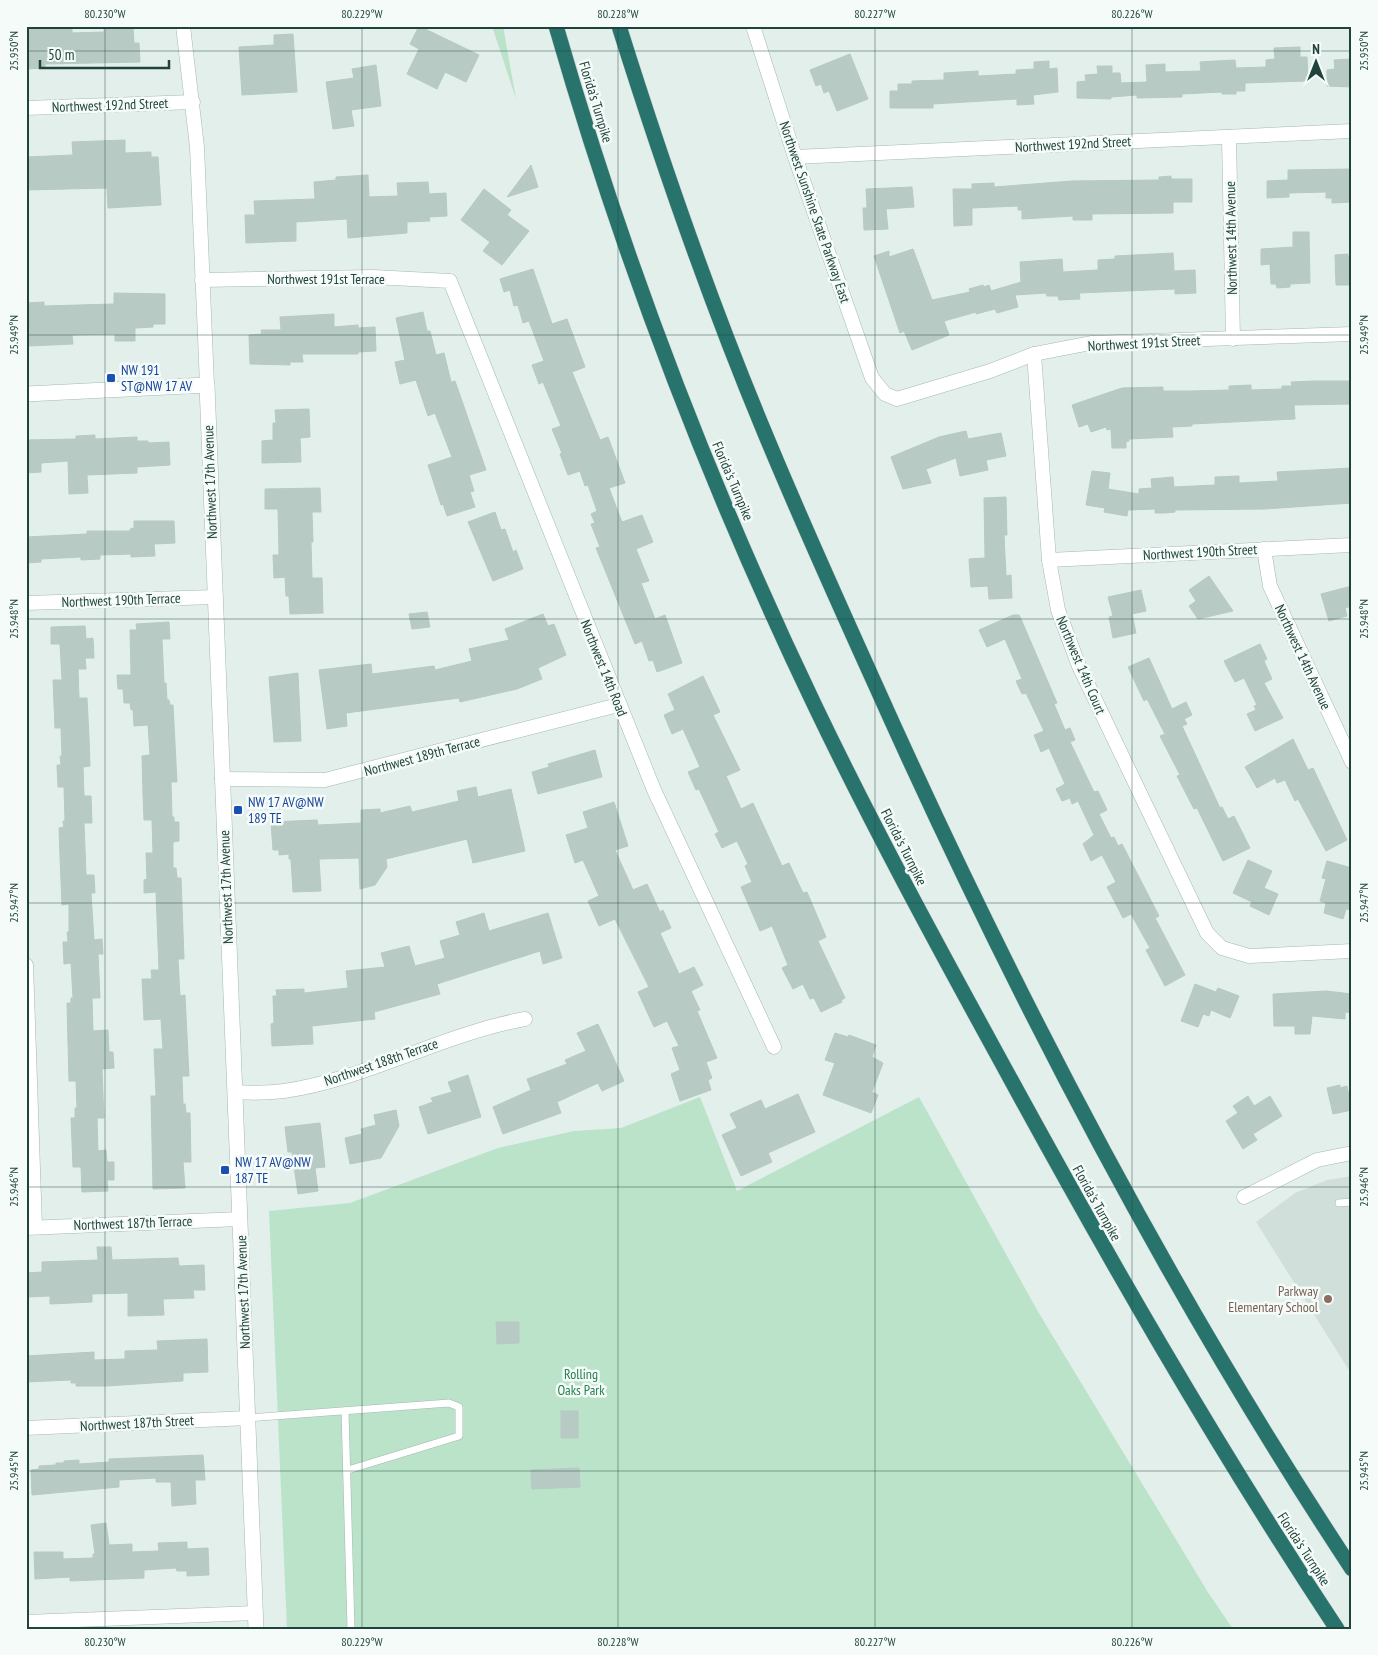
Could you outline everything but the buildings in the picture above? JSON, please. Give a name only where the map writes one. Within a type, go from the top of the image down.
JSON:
[{"type":"highway","name":"Florida's Turnpike","points":[[556,26],[611,205],[666,360],[747,556],[813,702],[926,924],[1129,1295],[1289,1557],[1337,1629]]},
{"type":"highway","name":"Florida's Turnpike","points":[[619,26],[694,252],[765,433],[902,745],[983,917],[1076,1101],[1186,1301],[1273,1445],[1352,1569]]},
{"type":"highway","points":[[629,26],[642,100]]},
{"type":"street","name":"Northwest 17th Avenue","points":[[183,26],[193,102],[202,280],[256,1629]]},
{"type":"street","name":"Northwest Sunshine State Parkway East","points":[[753,26],[795,157],[872,378],[885,394]]},
{"type":"street","name":"Northwest 192nd Street","points":[[26,108],[193,102]]},
{"type":"street","name":"Northwest 192nd Street","points":[[795,157],[1352,131]]},
{"type":"street","name":"Northwest 14th Avenue","points":[[1229,137],[1233,339]]},
{"type":"street","name":"Northwest 191st Terrace","points":[[202,280],[373,277],[450,282]]},
{"type":"street","name":"Northwest 14th Road","points":[[450,282],[618,705],[654,790],[774,1047]]},
{"type":"street","name":"Northwest 191st Street","points":[[885,394],[897,399],[990,371],[1034,354],[1091,343],[1352,334]]},
{"type":"street","name":"Northwest 14th Court","points":[[1034,354],[1049,560],[1058,610],[1079,666],[1207,933],[1222,948],[1249,956],[1352,951]]},
{"type":"street","points":[[26,394],[206,385]]},
{"type":"street","name":"Northwest 190th Street","points":[[1049,560],[1352,545]]},
{"type":"street","name":"Northwest 14th Avenue","points":[[1264,549],[1270,586],[1350,753]]},
{"type":"street","name":"Northwest 190th Terrace","points":[[26,603],[215,597]]},
{"type":"street","name":"Northwest 189th Terrace","points":[[222,779],[325,780],[618,705]]},
{"type":"street","points":[[26,965],[30,1227]]},
{"type":"street","name":"Northwest 188th Terrace","points":[[234,1092],[284,1091],[332,1080],[454,1037],[495,1024],[525,1018]]},
{"type":"street","points":[[1244,1197],[1317,1160],[1352,1153]]},
{"type":"street","name":"Northwest 187th Terrace","points":[[30,1227],[240,1219]]},
{"type":"street","name":"Northwest 187th Street","points":[[26,1428],[248,1418]]},
{"type":"street","points":[[26,1622],[255,1613]]},
{"type":"lane","points":[[1339,1202],[1352,1202]]},
{"type":"lane","points":[[248,1418],[449,1403],[459,1407],[459,1436],[348,1470]]},
{"type":"lane","points":[[345,1411],[352,1629]]},
{"type":"shaded area","name":"Parkway Elementary School","points":[[1352,1176],[1352,1375],[1256,1222],[1295,1193],[1327,1180]]},
{"type":"green space","points":[[492,26],[503,26],[516,99]]},
{"type":"green space","name":"Rolling Oaks Park","points":[[700,1097],[737,1191],[919,1097],[1037,1310],[1209,1594],[1233,1629],[287,1629],[269,1211],[350,1203],[498,1148],[574,1131],[621,1128]]},
{"type":"place","name":"NW 191 ST@NW 17 AV","points":[[111,378]]},
{"type":"place","name":"NW 17 AV@NW 189 TE","points":[[238,810]]},
{"type":"place","name":"NW 17 AV@NW 187 TE","points":[[225,1170]]},
{"type":"place","name":"Parkway Elementary School","points":[[1328,1299]]}]
